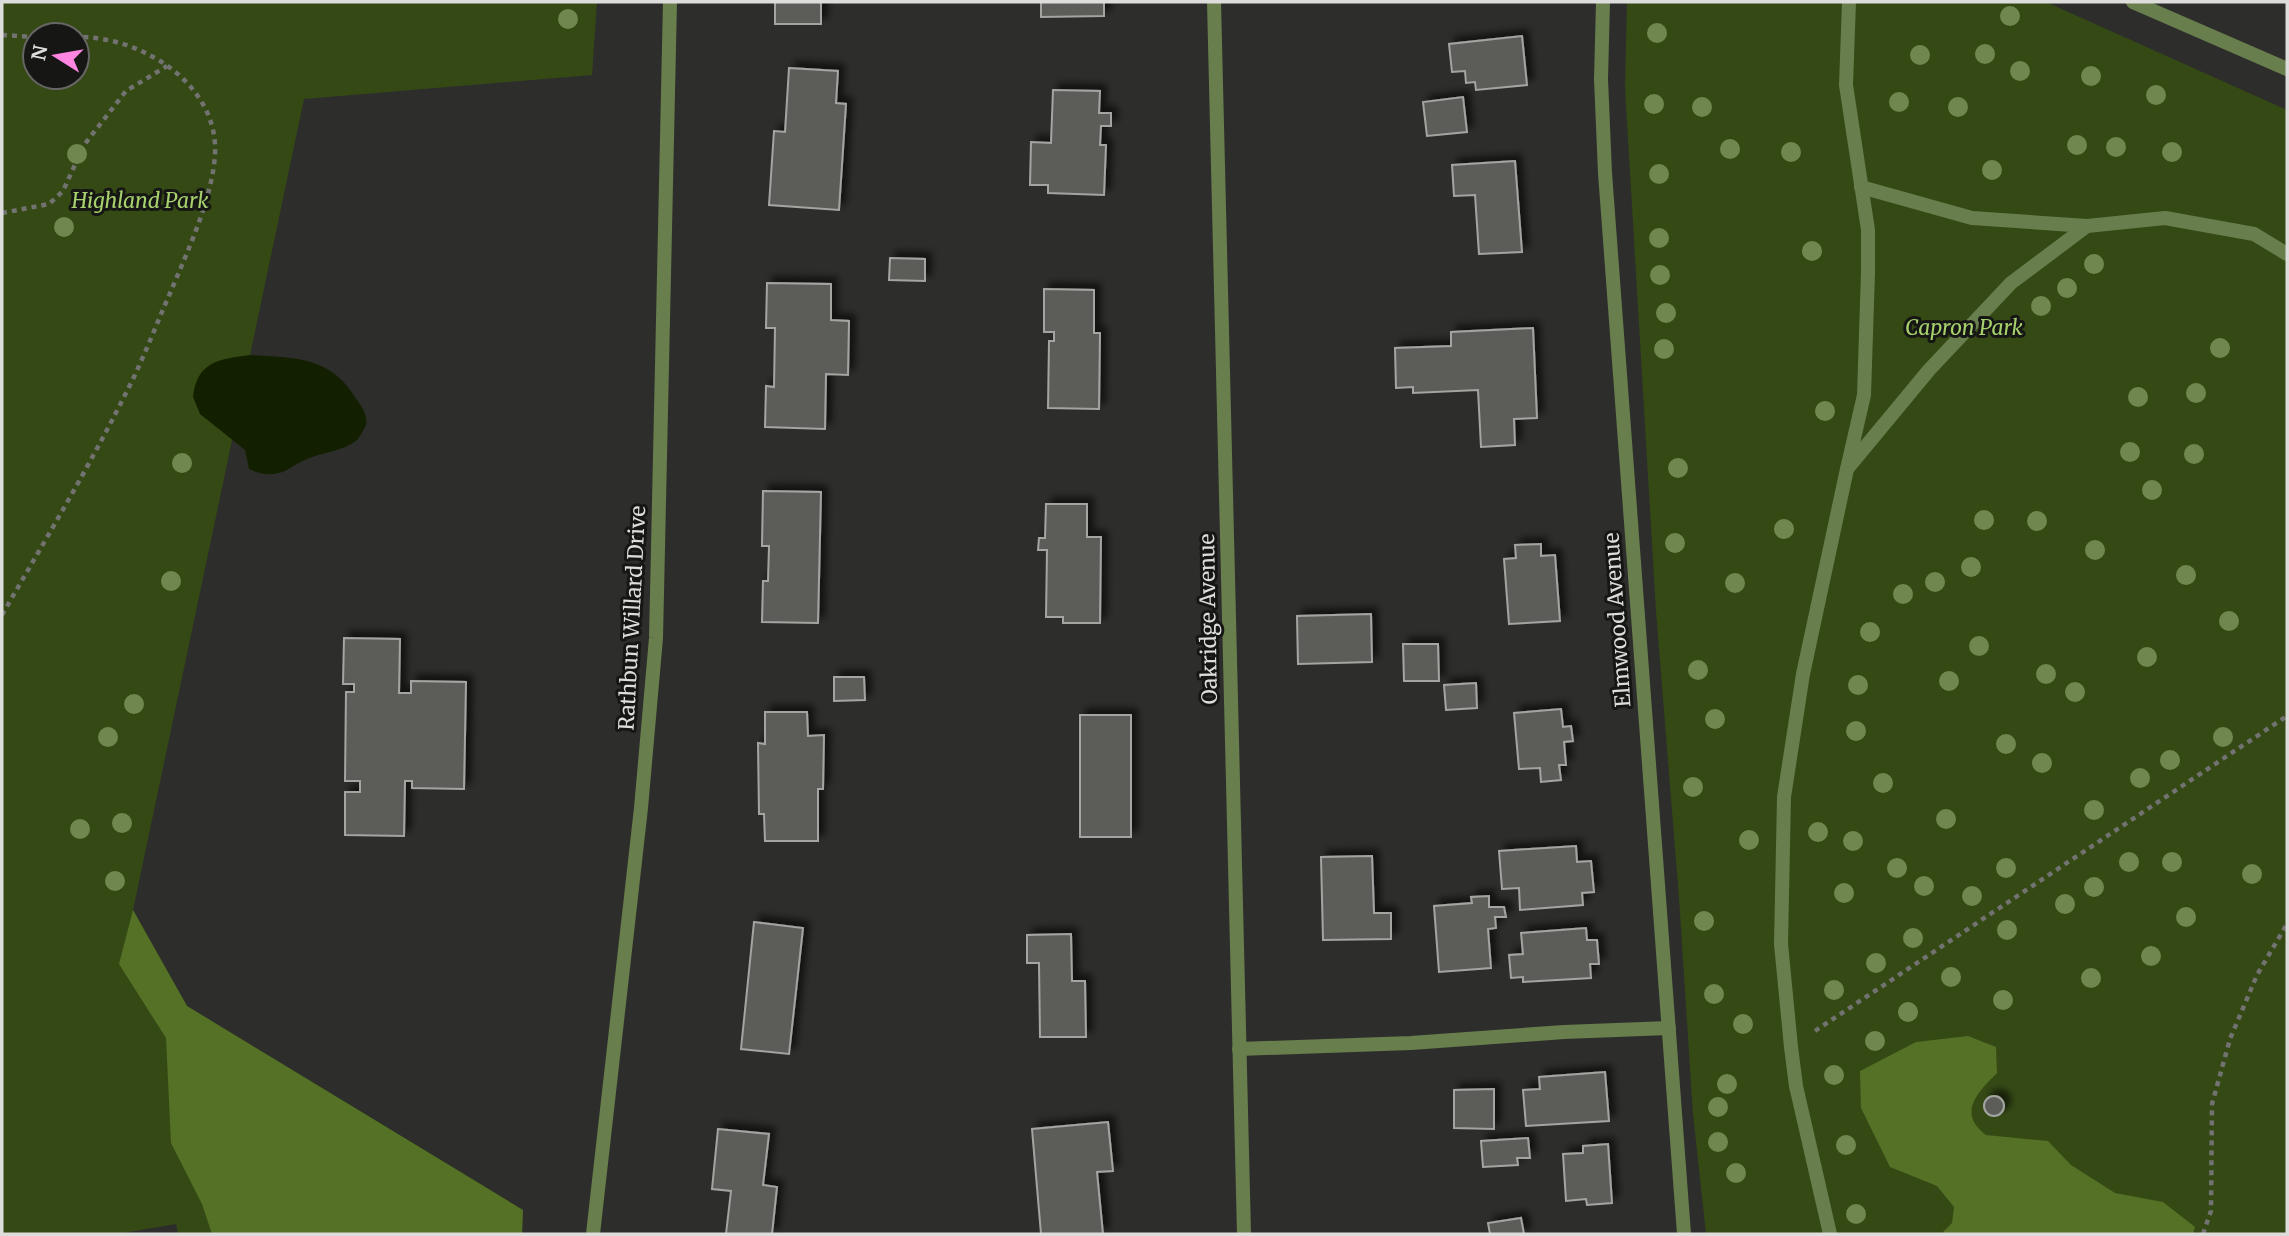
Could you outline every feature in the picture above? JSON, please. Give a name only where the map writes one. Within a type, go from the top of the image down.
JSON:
[{"type":"street","name":"Rathbun Willard Drive","points":[[593,1234],[640,822],[656,638],[670,2]]},
{"type":"street","name":"Oakridge Avenue","points":[[1214,2],[1244,1234]]},
{"type":"street","name":"Elmwood Avenue","points":[[1603,2],[1601,79],[1605,173],[1684,1234]]},
{"type":"street","points":[[1830,1234],[1796,1086],[1781,944],[1784,797],[1803,674],[1864,395],[1868,230],[1846,85],[1849,2]]},
{"type":"street","points":[[2133,2],[2287,69]]},
{"type":"street","points":[[1861,187],[1972,218],[2087,226],[2165,218],[2255,234],[2287,254]]},
{"type":"street","points":[[1847,470],[1929,370],[2011,283],[2087,226]]},
{"type":"street","points":[[1239,1049],[1411,1043],[1564,1032],[1669,1028]]},
{"type":"path","points":[[2,35],[21,36]]},
{"type":"path","points":[[2,615],[127,391],[184,260],[209,186],[215,154],[212,127],[197,96],[176,72],[145,52],[118,41],[91,38]]},
{"type":"path","points":[[2,213],[49,204],[63,191],[84,145],[126,91],[167,66]]},
{"type":"path","points":[[1791,1047],[2287,716]]},
{"type":"path","points":[[2203,1234],[2211,1211],[2212,1104],[2219,1078],[2230,1039],[2257,975],[2287,924]]},
{"type":"green space","name":"Highland Park","points":[[2,2],[597,2],[592,75],[304,99],[133,910],[187,1006],[523,1210],[522,1234],[178,1234],[176,1224],[117,1234],[2,1234]]},
{"type":"green space","name":"Capron Park","points":[[1627,2],[2046,2],[2287,110],[2287,1234],[1706,1234],[1693,1114],[1656,611],[1625,88]]},
{"type":"green space","points":[[133,910],[187,1006],[523,1210],[522,1234],[212,1234],[202,1204],[171,1143],[166,1038],[119,964]]},
{"type":"green space","points":[[1968,1036],[1996,1047],[1997,1073],[1983,1087],[1972,1110],[1977,1127],[1986,1135],[2048,1141],[2071,1165],[2115,1193],[2163,1202],[2195,1227],[2193,1234],[1943,1232],[1952,1223],[1954,1207],[1937,1186],[1890,1167],[1861,1108],[1860,1071],[1916,1042]]},
{"type":"shaded area","points":[[250,355],[311,362],[336,375],[347,386],[365,415],[366,425],[358,439],[346,447],[310,458],[286,471],[264,474],[249,469],[245,450],[200,414],[193,397],[195,385],[205,369],[229,358]]},
{"type":"building","points":[[775,2],[821,2],[821,24],[775,24]]},
{"type":"building","points":[[1041,2],[1104,2],[1104,16],[1041,17]]},
{"type":"building","points":[[1522,36],[1527,85],[1476,90],[1475,82],[1466,83],[1465,71],[1452,72],[1449,44]]},
{"type":"building","points":[[789,68],[838,71],[836,103],[846,104],[839,210],[769,205],[774,131],[785,132]]},
{"type":"building","points":[[1053,90],[1100,91],[1099,113],[1111,113],[1111,126],[1101,126],[1100,145],[1106,145],[1104,195],[1048,193],[1048,185],[1030,185],[1031,142],[1051,143]]},
{"type":"building","points":[[1463,97],[1467,132],[1427,136],[1423,102]]},
{"type":"building","points":[[1515,161],[1522,252],[1479,254],[1475,195],[1454,196],[1452,165]]},
{"type":"building","points":[[890,258],[925,259],[925,281],[889,280]]},
{"type":"building","points":[[767,283],[831,284],[831,320],[849,321],[848,375],[826,374],[825,429],[765,427],[766,386],[774,387],[775,328],[766,328]]},
{"type":"building","points":[[1044,289],[1094,290],[1094,333],[1100,333],[1099,409],[1048,408],[1049,341],[1054,341],[1054,332],[1044,332]]},
{"type":"building","points":[[1533,328],[1537,418],[1514,419],[1515,445],[1481,447],[1478,390],[1413,393],[1413,387],[1396,388],[1395,348],[1451,346],[1451,332]]},
{"type":"building","points":[[763,491],[821,492],[818,623],[762,622],[763,581],[768,581],[769,546],[762,546]]},
{"type":"building","points":[[1046,504],[1087,504],[1087,537],[1101,537],[1100,623],[1063,623],[1063,617],[1046,617],[1047,550],[1038,550],[1039,538],[1045,538]]},
{"type":"building","points":[[1541,544],[1541,556],[1555,555],[1560,621],[1509,624],[1504,559],[1516,558],[1515,545]]},
{"type":"building","points":[[1371,614],[1372,662],[1298,664],[1297,616]]},
{"type":"building","points":[[344,638],[400,639],[399,693],[411,693],[411,681],[466,682],[464,789],[412,788],[412,781],[405,781],[404,836],[345,835],[345,792],[360,792],[360,781],[345,781],[346,692],[354,692],[354,684],[343,684]]},
{"type":"building","points":[[1403,644],[1438,644],[1439,681],[1404,681]]},
{"type":"building","points":[[834,677],[864,677],[865,700],[834,701]]},
{"type":"building","points":[[1476,683],[1477,708],[1446,710],[1444,685]]},
{"type":"building","points":[[1561,709],[1563,727],[1571,726],[1573,741],[1564,742],[1566,765],[1559,765],[1561,780],[1541,782],[1540,768],[1519,769],[1514,713]]},
{"type":"building","points":[[765,712],[807,712],[808,736],[824,735],[823,789],[818,789],[818,841],[765,841],[764,814],[759,814],[758,743],[765,744]]},
{"type":"building","points":[[1080,715],[1131,715],[1131,837],[1080,837]]},
{"type":"building","points":[[1576,846],[1577,862],[1591,861],[1594,892],[1582,893],[1583,905],[1520,910],[1519,888],[1502,889],[1499,851]]},
{"type":"building","points":[[1372,856],[1374,913],[1391,913],[1391,939],[1323,940],[1321,857]]},
{"type":"building","points":[[1489,896],[1489,907],[1504,907],[1506,917],[1495,917],[1496,928],[1488,929],[1491,968],[1439,972],[1434,906],[1472,903],[1471,897]]},
{"type":"building","points":[[754,922],[803,928],[789,1054],[741,1049]]},
{"type":"building","points":[[1586,928],[1587,940],[1597,940],[1599,964],[1590,964],[1591,978],[1523,982],[1523,977],[1511,978],[1509,955],[1523,954],[1521,933]]},
{"type":"building","points":[[1071,934],[1072,981],[1085,981],[1086,1037],[1040,1037],[1039,963],[1027,963],[1027,935]]},
{"type":"building","points":[[1605,1072],[1609,1121],[1526,1126],[1523,1090],[1540,1089],[1539,1077]]},
{"type":"building","points":[[1494,1089],[1494,1129],[1454,1128],[1454,1090]]},
{"type":"building","points":[[1990,1096],[1998,1096],[2004,1106],[1998,1116],[1990,1116],[1984,1110],[1984,1102]]},
{"type":"building","points":[[1108,1122],[1113,1171],[1097,1172],[1103,1234],[1041,1234],[1032,1129]]},
{"type":"building","points":[[718,1129],[769,1134],[763,1185],[777,1187],[772,1234],[726,1234],[731,1191],[712,1189]]},
{"type":"building","points":[[1528,1138],[1530,1158],[1517,1158],[1518,1165],[1483,1167],[1481,1141]]},
{"type":"building","points":[[1608,1144],[1612,1203],[1587,1205],[1586,1199],[1566,1201],[1563,1154],[1583,1153],[1583,1146]]},
{"type":"building","points":[[1521,1218],[1524,1234],[1490,1234],[1488,1223]]}]
